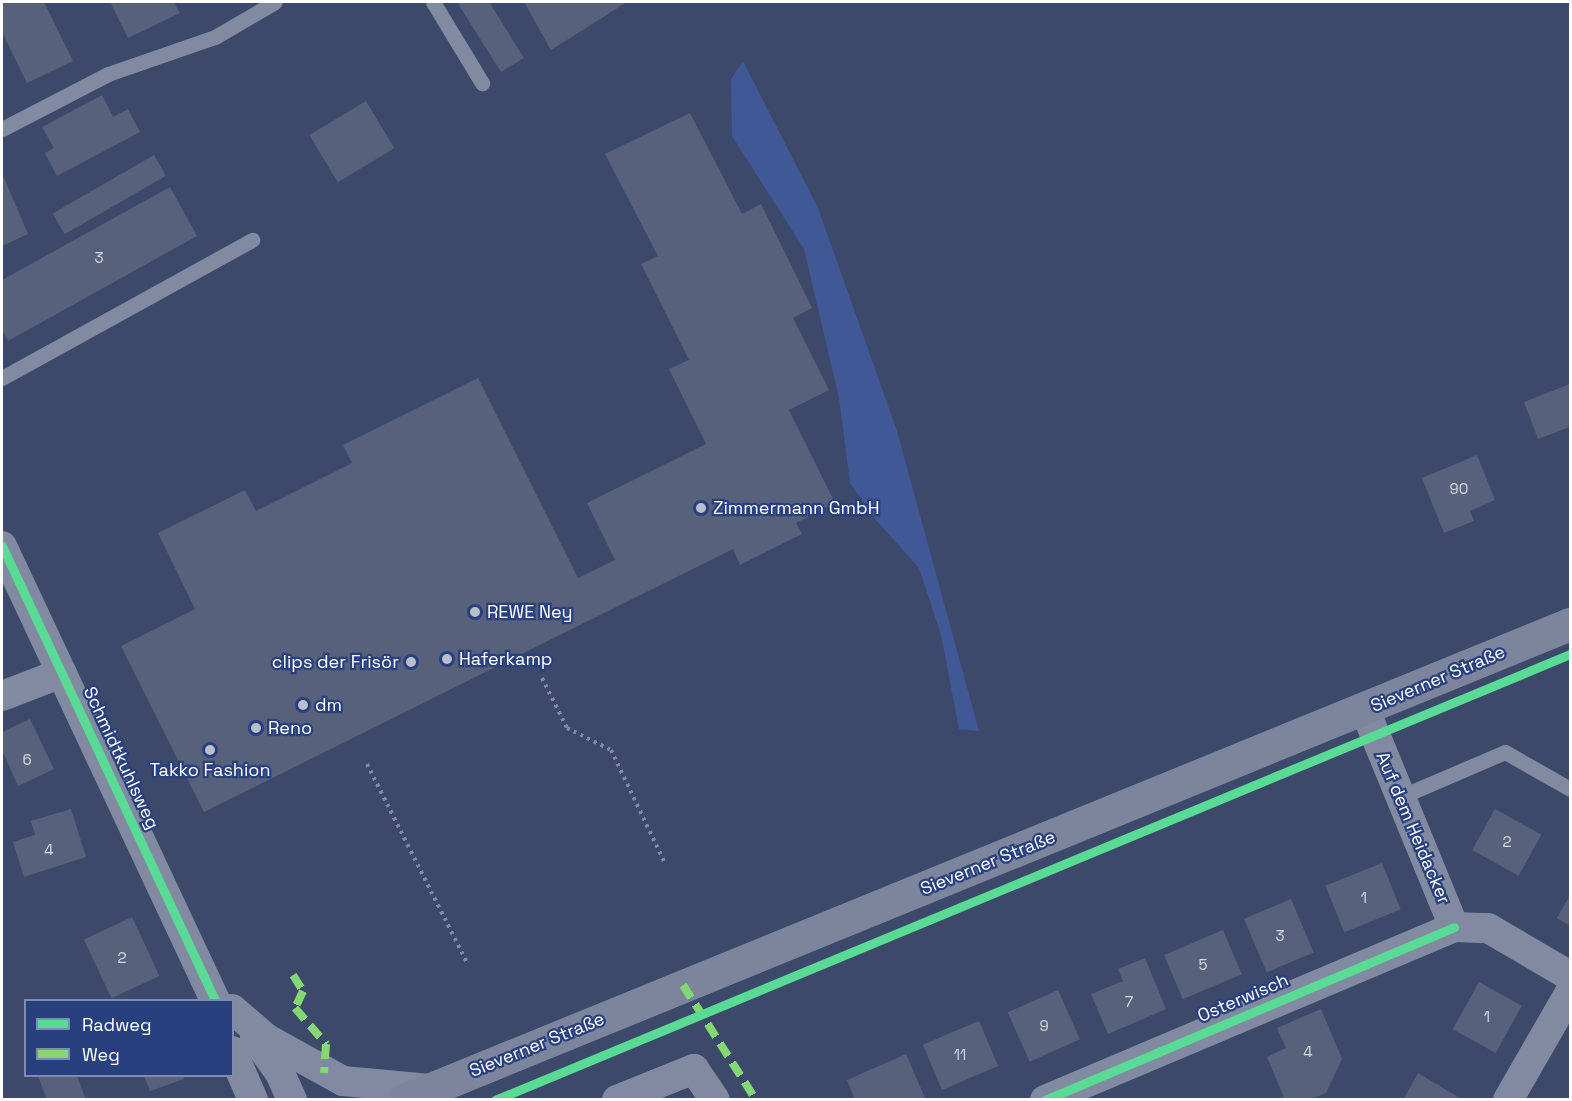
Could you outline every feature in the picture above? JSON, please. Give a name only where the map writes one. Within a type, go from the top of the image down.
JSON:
[{"type":"main road","name":"Sieverner Straße","points":[[417,1094],[1365,710],[1570,624]]},
{"type":"street","name":"Schmidtkuhlsweg","points":[[2,546],[223,999]]},
{"type":"street","points":[[2,696],[62,673]]},
{"type":"street","name":"Auf dem Heidacker","points":[[1365,710],[1454,927],[1488,928],[1570,976]]},
{"type":"street","name":"Osterwisch","points":[[1045,1100],[1454,927]]},
{"type":"street","points":[[1508,1100],[1570,992]]},
{"type":"street","name":"Schmidtkuhlsweg","points":[[234,1010],[289,1054],[343,1082],[417,1094]]},
{"type":"street","name":"Schmidtkuhlsweg","points":[[234,1014],[280,1073],[292,1100]]},
{"type":"street","points":[[234,1056],[253,1100]]},
{"type":"street","points":[[617,1100],[694,1069],[715,1100]]},
{"type":"lane","points":[[2,129],[108,74],[215,37],[275,2]]},
{"type":"lane","points":[[433,2],[482,83]]},
{"type":"lane","points":[[2,378],[252,240]]},
{"type":"lane","points":[[1400,797],[1505,752],[1570,789]]},
{"type":"path","points":[[542,678],[567,728],[611,750],[664,861]]},
{"type":"path","points":[[367,764],[467,963]]},
{"type":"shaded area","points":[[743,61],[818,208],[897,431],[979,731],[959,729],[941,635],[919,568],[877,521],[850,483],[839,398],[804,249],[732,136],[731,79]]},
{"type":"building","points":[[2,2],[44,2],[73,61],[27,83],[2,32]]},
{"type":"building","points":[[110,2],[174,2],[180,13],[128,38]]},
{"type":"building","points":[[457,2],[489,2],[524,58],[501,72]]},
{"type":"building","points":[[524,2],[627,2],[551,50]]},
{"type":"building","points":[[102,95],[113,117],[128,109],[140,132],[57,176],[45,153],[54,148],[42,127]]},
{"type":"building","points":[[366,101],[394,148],[338,182],[309,135]]},
{"type":"building","points":[[690,113],[742,214],[761,204],[812,308],[793,318],[829,390],[789,410],[835,503],[796,523],[802,534],[740,565],[733,549],[204,812],[121,646],[195,609],[158,533],[245,490],[256,511],[352,463],[343,445],[478,378],[578,578],[615,560],[587,503],[706,444],[669,369],[689,360],[641,264],[658,256],[605,154]]},
{"type":"building","points":[[154,155],[166,176],[65,234],[53,214]]},
{"type":"building","points":[[2,173],[28,234],[2,246]]},
{"type":"building","points":[[170,187],[197,236],[8,341],[2,330],[2,280]]},
{"type":"building","points":[[1570,384],[1570,427],[1538,439],[1524,402]]},
{"type":"building","points":[[1477,455],[1495,500],[1470,511],[1474,521],[1444,533],[1422,478]]},
{"type":"building","points":[[30,719],[54,769],[18,786],[2,750],[2,732]]},
{"type":"building","points":[[71,809],[86,857],[24,877],[13,842],[35,835],[31,821]]},
{"type":"building","points":[[1495,809],[1541,835],[1519,876],[1472,850]]},
{"type":"building","points":[[1382,863],[1401,909],[1344,932],[1325,886]]},
{"type":"building","points":[[1570,895],[1570,926],[1557,918]]},
{"type":"building","points":[[1291,899],[1314,952],[1267,972],[1244,919]]},
{"type":"building","points":[[132,917],[159,976],[111,998],[84,939]]},
{"type":"building","points":[[1223,930],[1242,974],[1183,999],[1164,955]]},
{"type":"building","points":[[1145,958],[1166,1009],[1108,1034],[1091,994],[1123,981],[1118,969]]},
{"type":"building","points":[[1479,982],[1522,1006],[1496,1053],[1453,1029]]},
{"type":"building","points":[[1058,990],[1080,1039],[1030,1062],[1008,1012]]},
{"type":"building","points":[[1321,1009],[1342,1059],[1326,1093],[1309,1100],[1285,1100],[1267,1057],[1286,1048],[1277,1028]]},
{"type":"building","points":[[979,1021],[998,1066],[942,1090],[923,1045]]},
{"type":"building","points":[[906,1054],[925,1098],[855,1100],[847,1080]]},
{"type":"building","points":[[1418,1073],[1463,1100],[1403,1100]]},
{"type":"building","points":[[38,1077],[77,1077],[86,1100],[47,1100]]},
{"type":"building","points":[[144,1077],[183,1077],[184,1079],[150,1091]]},
{"type":"marked path","points":[[293,975],[303,991],[295,1008],[326,1044],[324,1073]]},
{"type":"marked path","points":[[683,985],[756,1100]]},
{"type":"cycle path","points":[[2,546],[215,999]]},
{"type":"cycle path","points":[[495,1100],[1570,654]]},
{"type":"cycle path","points":[[1045,1100],[1454,927]]},
{"type":"place","name":"Zimmermann GmbH","points":[[701,508]]},
{"type":"place","name":"REWE Ney","points":[[475,612]]},
{"type":"place","name":"Haferkamp","points":[[447,659]]},
{"type":"place","name":"clips der Frisör","points":[[411,662]]},
{"type":"place","name":"dm","points":[[303,705]]},
{"type":"place","name":"Reno","points":[[256,728]]},
{"type":"place","name":"Takko Fashion","points":[[210,750]]}]
